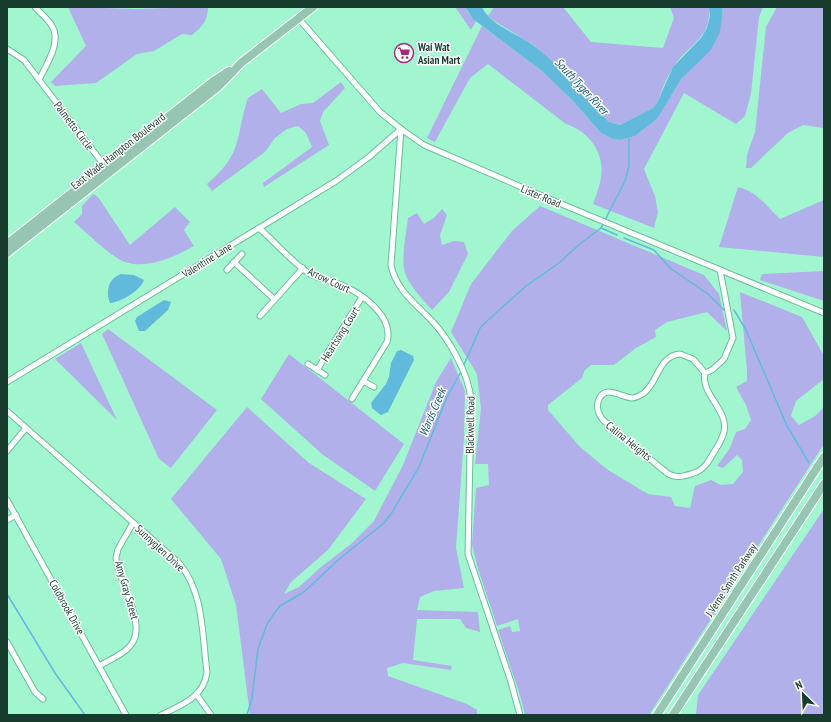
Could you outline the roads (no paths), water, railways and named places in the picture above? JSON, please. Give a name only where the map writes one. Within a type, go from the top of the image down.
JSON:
[{"type":"main road","name":"East Wade Hampton Boulevard","points":[[7,253],[106,169],[191,103],[215,80],[241,63],[313,7]]},
{"type":"main road","name":"East Wade Hampton Boulevard","points":[[7,244],[106,169]]},
{"type":"main road","name":"J Verne Smith Parkway","points":[[657,715],[824,457]]},
{"type":"main road","points":[[673,715],[824,484]]},
{"type":"street","points":[[35,7],[52,26],[56,37],[39,80]]},
{"type":"street","name":"Lister Road","points":[[299,19],[370,102],[400,129],[436,151],[824,313]]},
{"type":"street","name":"Palmetto Circle","points":[[7,49],[24,60],[106,169]]},
{"type":"street","name":"Valentine Lane","points":[[7,382],[336,181],[369,157],[400,129]]},
{"type":"street","name":"Blackwell Road","points":[[400,129],[390,260],[393,275],[403,293],[443,335],[459,363],[469,386],[471,400],[468,554],[511,682],[520,715]]},
{"type":"street","name":"Arrow Court","points":[[260,228],[307,272],[345,286],[362,297],[385,320],[388,334],[387,342],[352,399]]},
{"type":"street","points":[[227,270],[242,254]]},
{"type":"street","points":[[234,262],[274,299]]},
{"type":"street","points":[[260,316],[303,268]]},
{"type":"street","points":[[705,374],[724,359],[733,338],[720,270]]},
{"type":"street","name":"Heartsong Court","points":[[317,370],[362,297]]},
{"type":"street","name":"Calina Heights","points":[[680,354],[690,357],[705,374],[704,383],[723,417],[725,427],[722,437],[710,460],[703,468],[695,473],[679,477],[671,475],[603,420],[598,413],[598,402],[601,396],[607,392],[614,392],[632,398],[644,392],[664,362],[671,356],[680,354]]},
{"type":"street","points":[[308,364],[325,375]]},
{"type":"street","points":[[363,381],[374,388]]},
{"type":"street","name":"Sunnyglen Drive","points":[[7,411],[179,563],[188,575],[194,589],[207,672],[204,684],[197,695]]},
{"type":"street","points":[[7,450],[26,428]]},
{"type":"street","name":"Coldbrook Drive","points":[[7,500],[126,715]]},
{"type":"street","points":[[7,520],[16,515]]},
{"type":"street","name":"Amy Gray Street","points":[[99,666],[126,650],[136,637],[137,625],[116,558],[118,549],[133,522]]},
{"type":"street","points":[[7,642],[35,692],[43,699]]},
{"type":"street","points":[[161,715],[197,695],[211,715]]},
{"type":"waterway","name":"Wards Creek","points":[[463,367],[480,328],[526,286],[559,263],[581,243],[601,228],[625,181],[629,166],[629,138]]},
{"type":"waterway","points":[[601,228],[617,235]]},
{"type":"waterway","points":[[624,238],[654,250],[670,268],[708,294],[724,310]]},
{"type":"waterway","points":[[734,310],[746,330],[787,426],[809,463]]},
{"type":"waterway","name":"Wards Creek","points":[[247,715],[252,698],[258,649],[267,624],[280,606],[304,592],[338,560],[384,523],[391,514],[419,467],[447,397],[462,370]]},
{"type":"waterway","points":[[7,594],[55,673],[85,715]]},
{"type":"place","name":"Wai Wat Asian Mart","points":[[404,53]]},
{"type":"water label","name":"South Tyger River","points":[[582,86]]}]
